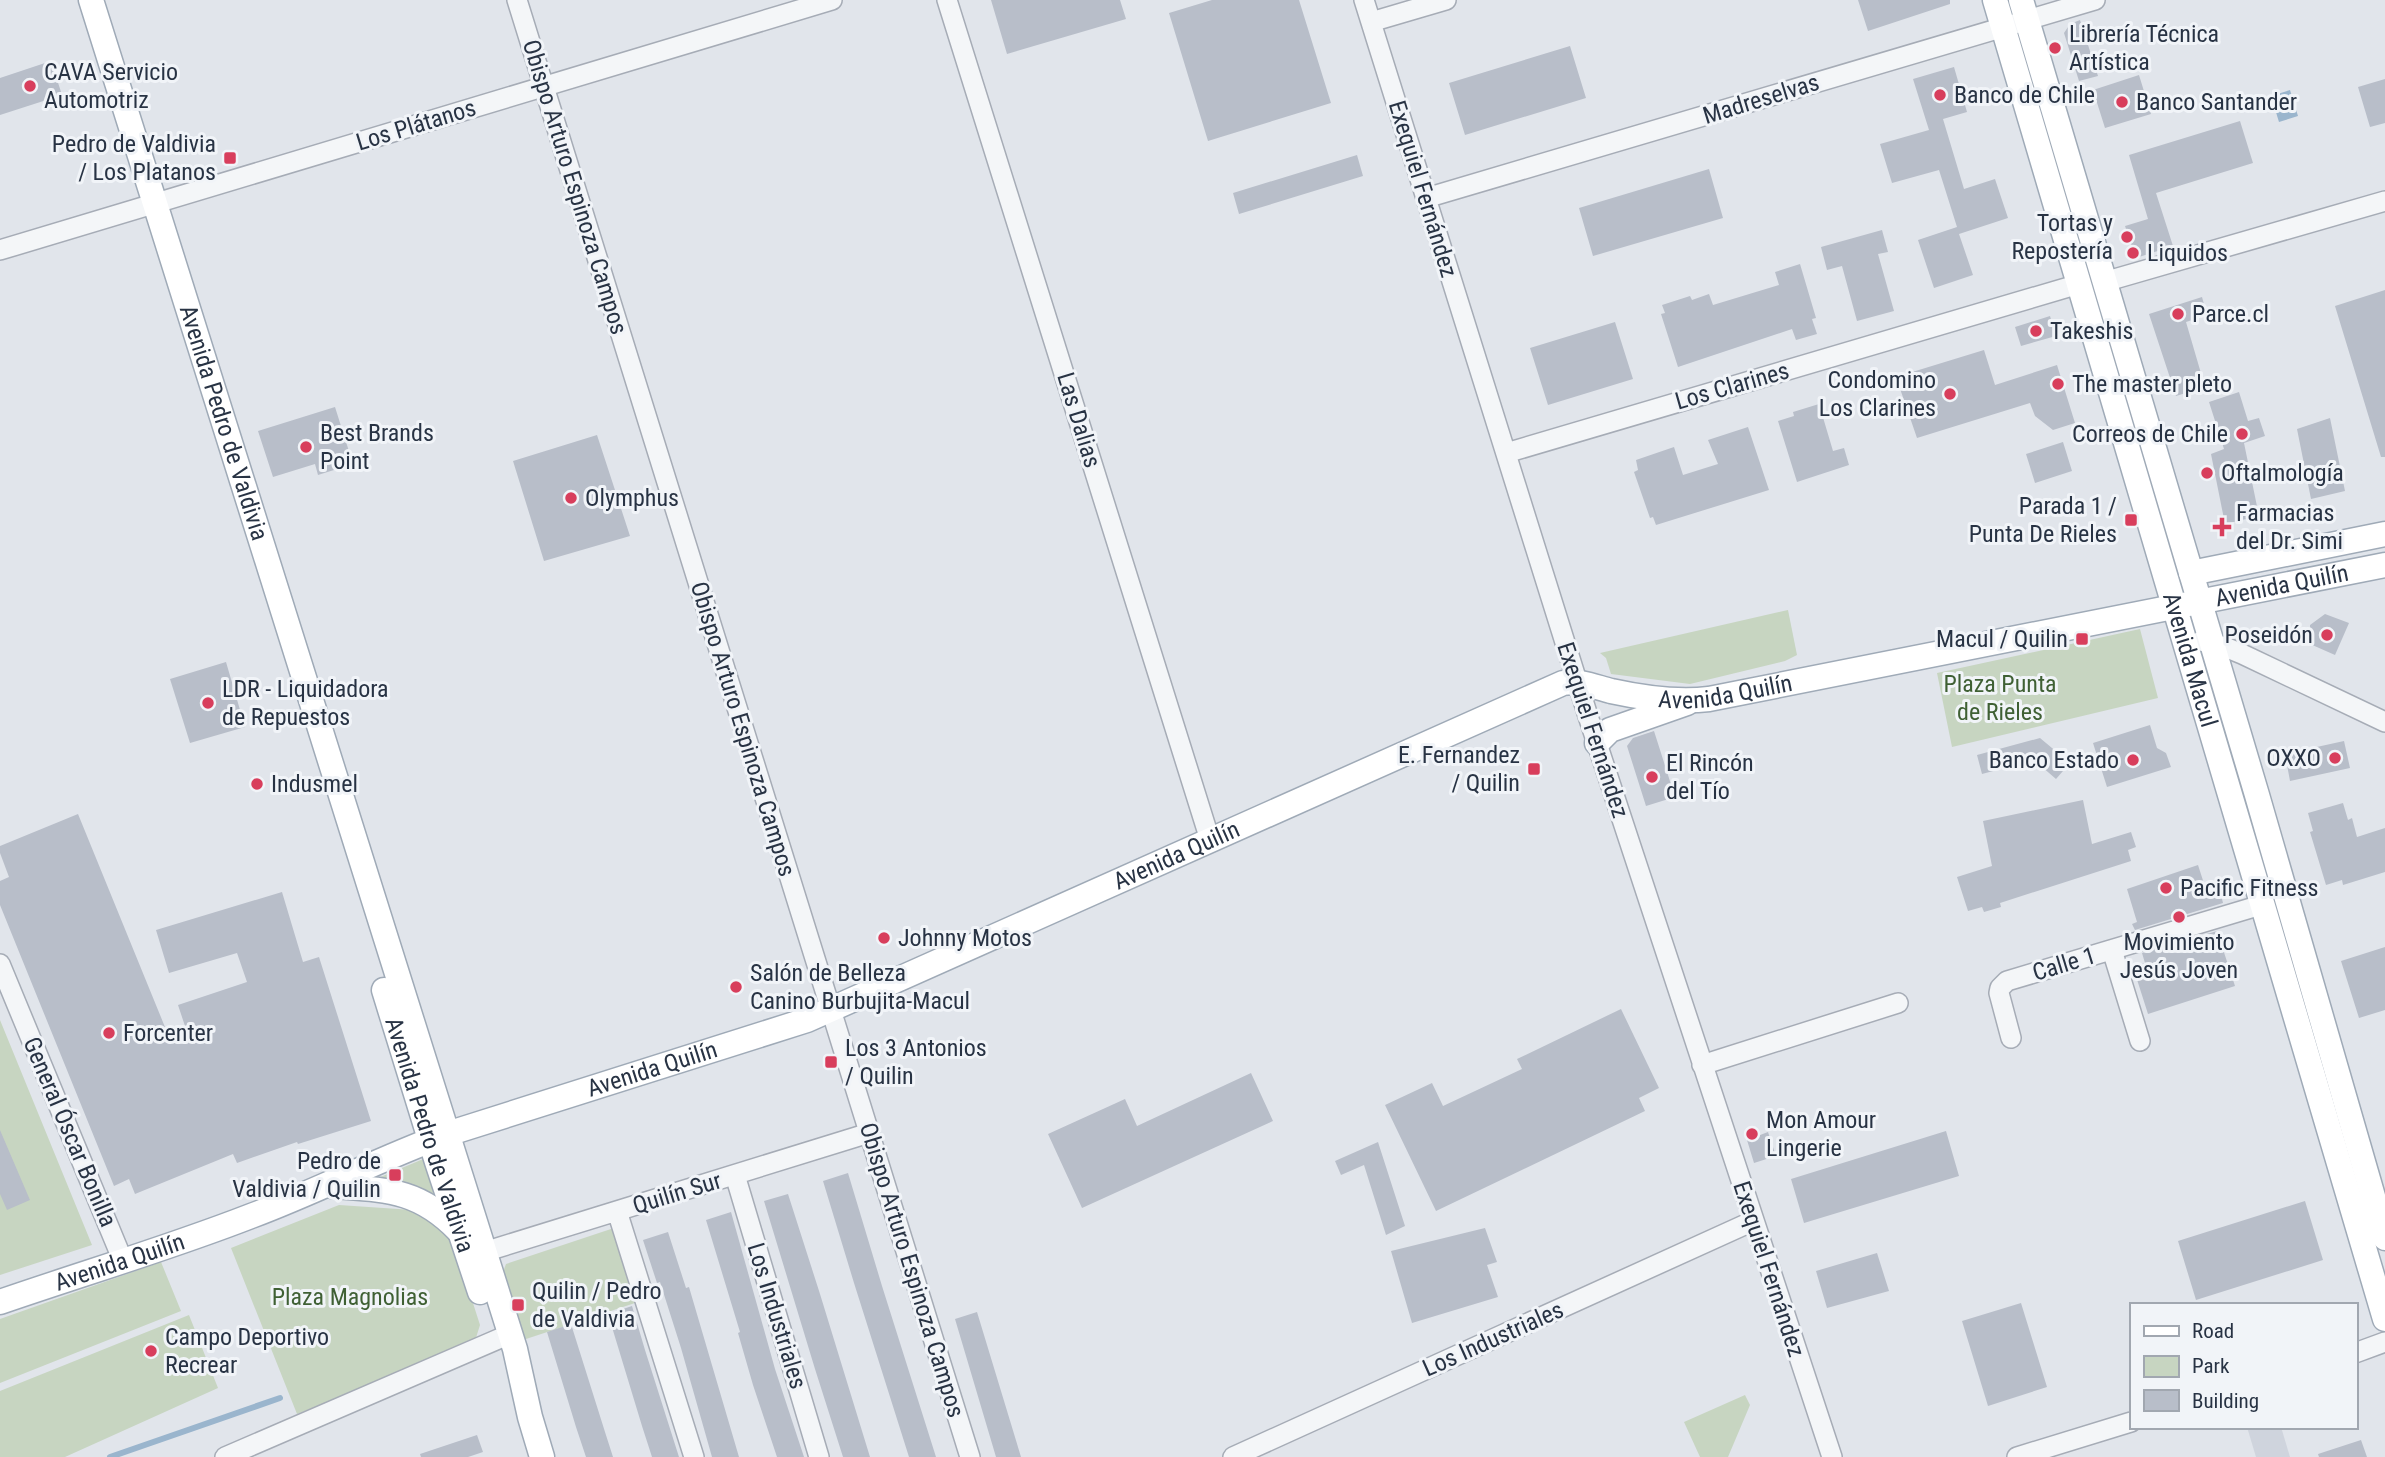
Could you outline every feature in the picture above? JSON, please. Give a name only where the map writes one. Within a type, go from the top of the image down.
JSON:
[{"type":"main road","name":"Avenida Pedro de Valdivia","points":[[91,0],[356,846],[439,1137],[460,1232],[503,1337],[542,1457]]},
{"type":"main road","name":"Avenida Macul","points":[[1995,0],[2385,1320]]},
{"type":"main road","name":"Avenida Macul","points":[[2024,10],[2385,1238]]},
{"type":"main road","name":"Avenida Quilín","points":[[2191,573],[2381,535]]},
{"type":"main road","points":[[2381,535],[2375,551],[2384,565]]},
{"type":"main road","name":"Avenida Quilín","points":[[0,1302],[251,1216],[328,1186],[439,1137],[786,1027],[1563,682],[1577,681],[1637,696],[1694,701],[2384,565]]},
{"type":"main road","points":[[1597,743],[1610,730],[1694,701]]},
{"type":"main road","name":"Avenida Pedro de Valdivia","points":[[439,1137],[484,1252],[503,1337]]},
{"type":"main road","points":[[328,1186],[383,1190],[416,1198],[437,1210],[460,1232]]},
{"type":"street","name":"Obispo Arturo Espinoza Campos","points":[[517,0],[970,1457]]},
{"type":"street","name":"Los Plátanos","points":[[0,250],[832,0]]},
{"type":"street","name":"Las Dalias","points":[[947,0],[1210,840]]},
{"type":"street","name":"Exequiel Fernández","points":[[1364,0],[1577,681],[1832,1457]]},
{"type":"street","points":[[1371,22],[1446,0]]},
{"type":"street","name":"Madreselvas","points":[[1426,198],[2003,27],[2024,10],[2095,0]]},
{"type":"street","points":[[2104,282],[2385,201]]},
{"type":"street","name":"Los Clarines","points":[[1506,453],[2079,284]]},
{"type":"street","points":[[2183,640],[2211,643],[2242,653],[2385,722]]},
{"type":"street","name":"Calle 1","points":[[2011,1038],[1999,993],[2003,984],[2261,905]]},
{"type":"street","points":[[2112,950],[2140,1041]]},
{"type":"street","name":"General Óscar Bonilla","points":[[0,964],[123,1261]]},
{"type":"street","points":[[1702,1065],[1898,1003]]},
{"type":"street","name":"Quilín Sur","points":[[484,1252],[869,1133]]},
{"type":"street","name":"Los Industriales","points":[[735,1175],[819,1457]]},
{"type":"street","points":[[617,1211],[694,1457]]},
{"type":"street","name":"Los Industriales","points":[[1233,1457],[1754,1221]]},
{"type":"street","points":[[225,1457],[503,1337]]},
{"type":"street","points":[[2357,1352],[2385,1342]]},
{"type":"street","points":[[2017,1457],[2130,1422]]},
{"type":"shaded area","points":[[2248,1429],[2282,1429],[2290,1457],[2256,1457]]},
{"type":"green space","points":[[1788,610],[1797,655],[1785,661],[1690,684],[1611,674],[1606,658],[1600,653]]},
{"type":"green space","name":"Plaza Punta de Rieles","points":[[2140,629],[2158,698],[1952,747],[1937,673]]},
{"type":"green space","points":[[0,1020],[92,1245],[0,1275]]},
{"type":"green space","points":[[428,1157],[443,1206],[359,1186]]},
{"type":"green space","name":"Plaza Magnolias","points":[[339,1205],[428,1211],[450,1231],[480,1325],[474,1344],[297,1414],[231,1248]]},
{"type":"green space","points":[[614,1228],[638,1302],[520,1341],[500,1280],[506,1264]]},
{"type":"green space","points":[[161,1262],[181,1311],[0,1383],[0,1319]]},
{"type":"green space","name":"Campo Deportivo Recrear","points":[[189,1315],[218,1388],[65,1457],[0,1457],[0,1391]]},
{"type":"green space","points":[[1745,1395],[1750,1405],[1728,1457],[1700,1457],[1684,1422]]},
{"type":"water","points":[[2290,90],[2298,116],[2279,122],[2271,96]]},
{"type":"building","points":[[991,0],[1120,0],[1126,19],[1007,54]]},
{"type":"building","points":[[1212,0],[1299,0],[1331,103],[1208,141],[1169,13]]},
{"type":"building","points":[[1858,0],[1950,0],[1950,4],[1868,31]]},
{"type":"building","points":[[2080,20],[2098,76],[2079,81],[2064,33],[2070,24]]},
{"type":"building","points":[[1570,46],[1586,98],[1465,135],[1449,83]]},
{"type":"building","name":"CAVA Servicio Automotriz","points":[[51,61],[62,95],[0,115],[0,78]]},
{"type":"building","points":[[1954,67],[1967,112],[1943,119],[1964,189],[1995,179],[2008,218],[1959,234],[1973,275],[1934,288],[1918,240],[1957,227],[1939,170],[1892,183],[1880,144],[1929,130],[1913,79]]},
{"type":"building","name":"Banco Santander","points":[[2139,75],[2151,114],[2105,128],[2093,90]]},
{"type":"building","points":[[2385,79],[2385,123],[2370,127],[2358,87]]},
{"type":"building","points":[[2240,121],[2253,163],[2156,193],[2173,246],[2136,258],[2125,226],[2148,219],[2129,155]]},
{"type":"building","points":[[1357,155],[1363,176],[1239,214],[1233,193]]},
{"type":"building","points":[[1709,169],[1723,218],[1593,256],[1579,208]]},
{"type":"building","points":[[1882,230],[1888,252],[1878,254],[1894,311],[1857,321],[1842,266],[1827,270],[1821,247]]},
{"type":"building","points":[[1800,264],[1816,318],[1812,319],[1817,334],[1796,340],[1792,329],[1678,367],[1661,314],[1665,313],[1662,305],[1690,296],[1692,300],[1709,294],[1713,305],[1779,285],[1775,272]]},
{"type":"building","points":[[2385,290],[2385,457],[2381,457],[2335,306]]},
{"type":"building","points":[[2202,297],[2207,315],[2186,322],[2205,387],[2176,396],[2149,314]]},
{"type":"building","name":"Takeshis","points":[[2050,316],[2056,336],[2021,346],[2015,327]]},
{"type":"building","points":[[1615,322],[1633,379],[1548,405],[1530,348]]},
{"type":"building","name":"Condomino Los Clarines","points":[[1984,350],[1995,385],[2057,365],[2075,423],[2053,430],[2035,416],[2030,403],[1917,438],[1896,377]]},
{"type":"building","points":[[2239,392],[2248,421],[2259,418],[2265,436],[2244,443],[2259,516],[2225,524],[2211,454],[2224,449],[2209,402]]},
{"type":"building","points":[[1819,404],[1833,451],[1844,448],[1849,465],[1797,482],[1778,421],[1794,416],[1793,412]]},
{"type":"building","name":"Best Brands Point","points":[[335,407],[353,464],[318,475],[315,464],[273,477],[258,431]]},
{"type":"building","points":[[2330,418],[2345,491],[2311,499],[2297,429]]},
{"type":"building","points":[[1748,427],[1769,490],[1656,525],[1653,517],[1650,518],[1634,472],[1638,470],[1636,460],[1674,447],[1683,475],[1718,464],[1708,440]]},
{"type":"building","name":"Olymphus","points":[[597,435],[630,536],[544,561],[513,461]]},
{"type":"building","points":[[2063,442],[2072,471],[2035,483],[2026,454]]},
{"type":"building","name":"Poseidón","points":[[2325,614],[2349,623],[2335,655],[2310,644],[2310,625]]},
{"type":"building","name":"LDR - Liquidadora de Repuestos","points":[[226,662],[245,727],[190,743],[170,679]]},
{"type":"building","name":"Banco Estado","points":[[2150,725],[2157,748],[2166,753],[2171,767],[2107,787],[2093,743]]},
{"type":"building","name":"El Rincón del Tío","points":[[1654,731],[1675,797],[1646,806],[1627,746],[1633,738]]},
{"type":"building","points":[[2040,738],[2070,763],[2056,779],[2034,760],[1982,774],[1977,755]]},
{"type":"building","points":[[2344,741],[2350,768],[2290,781],[2285,754]]},
{"type":"building","points":[[2083,800],[2092,844],[2131,832],[2136,847],[2128,850],[2131,861],[2000,903],[2001,907],[1984,912],[1982,907],[1968,911],[1957,877],[1992,866],[1983,821]]},
{"type":"building","points":[[2343,803],[2348,820],[2352,818],[2357,837],[2385,828],[2385,872],[2343,885],[2342,880],[2326,885],[2310,832],[2313,831],[2308,813]]},
{"type":"building","points":[[78,814],[167,1032],[185,1026],[178,1005],[247,982],[237,953],[169,973],[156,930],[282,892],[303,962],[319,957],[371,1121],[237,1163],[233,1154],[135,1194],[129,1179],[114,1186],[0,905],[0,881],[9,877],[0,846]]},
{"type":"building","points":[[2198,865],[2209,899],[2221,895],[2223,903],[2135,930],[2132,924],[2137,922],[2127,889]]},
{"type":"building","points":[[2217,931],[2235,986],[2148,1014],[2133,967],[2145,963],[2142,953]]},
{"type":"building","points":[[2385,947],[2385,1010],[2359,1018],[2341,961]]},
{"type":"building","points":[[1621,1009],[1659,1088],[1639,1098],[1645,1111],[1436,1211],[1385,1105],[1432,1083],[1443,1106],[1522,1069],[1517,1059]]},
{"type":"building","points":[[1251,1073],[1273,1121],[1082,1208],[1048,1134],[1125,1099],[1137,1126]]},
{"type":"building","points":[[0,1130],[30,1200],[7,1210],[0,1194]]},
{"type":"building","points":[[1946,1131],[1959,1176],[1804,1223],[1791,1179]]},
{"type":"building","points":[[1768,1132],[1776,1156],[1754,1163],[1747,1140]]},
{"type":"building","points":[[1378,1142],[1405,1226],[1386,1235],[1364,1165],[1341,1175],[1335,1161]]},
{"type":"building","points":[[848,1173],[936,1457],[909,1457],[854,1283],[823,1181]]},
{"type":"building","points":[[788,1194],[870,1457],[843,1457],[815,1369],[764,1201]]},
{"type":"building","points":[[2305,1201],[2323,1260],[2196,1300],[2178,1241]]},
{"type":"building","points":[[731,1212],[775,1369],[804,1457],[777,1457],[753,1385],[706,1220]]},
{"type":"building","points":[[1485,1228],[1497,1262],[1487,1265],[1498,1297],[1412,1323],[1391,1251]]},
{"type":"building","points":[[668,1232],[686,1288],[689,1287],[739,1457],[712,1457],[681,1348],[643,1240]]},
{"type":"building","points":[[1877,1253],[1889,1291],[1827,1308],[1816,1271]]},
{"type":"building","points":[[2021,1303],[2047,1387],[1988,1406],[1962,1321]]},
{"type":"building","points":[[632,1306],[679,1457],[652,1457],[642,1426],[608,1314]]},
{"type":"building","points":[[977,1312],[1021,1457],[996,1457],[955,1319]]},
{"type":"building","points":[[571,1324],[613,1457],[586,1457],[576,1427],[547,1332]]},
{"type":"building","points":[[477,1435],[483,1452],[468,1457],[421,1457],[420,1454]]},
{"type":"building","points":[[2361,1440],[2367,1457],[2319,1457],[2318,1454]]},
{"type":"waterway","points":[[110,1457],[280,1398]]},
{"type":"place","name":"Librería Técnica Artística","points":[[2055,48]]},
{"type":"place","name":"CAVA Servicio Automotriz","points":[[30,86]]},
{"type":"place","name":"Banco de Chile","points":[[1940,95]]},
{"type":"place","name":"Banco Santander","points":[[2122,102]]},
{"type":"place","name":"Pedro de Valdivia / Los Platanos","points":[[230,158]]},
{"type":"place","name":"Tortas y Repostería","points":[[2127,237]]},
{"type":"place","name":"Liquidos","points":[[2133,253]]},
{"type":"place","name":"Parce.cl","points":[[2178,314]]},
{"type":"place","name":"Takeshis","points":[[2036,331]]},
{"type":"place","name":"The master pleto","points":[[2058,384]]},
{"type":"place","name":"Condomino Los Clarines","points":[[1950,394]]},
{"type":"place","name":"Correos de Chile","points":[[2242,434]]},
{"type":"place","name":"Best Brands Point","points":[[306,447]]},
{"type":"place","name":"Oftalmología","points":[[2207,473]]},
{"type":"place","name":"Olymphus","points":[[571,498]]},
{"type":"place","name":"Parada 1 / Punta De Rieles","points":[[2131,520]]},
{"type":"place","name":"Farmacias del Dr. Simi","points":[[2222,527]]},
{"type":"place","name":"Poseidón","points":[[2327,635]]},
{"type":"place","name":"Macul / Quilin","points":[[2082,639]]},
{"type":"place","name":"LDR - Liquidadora de Repuestos","points":[[208,703]]},
{"type":"place","name":"OXXO","points":[[2335,758]]},
{"type":"place","name":"Banco Estado","points":[[2133,760]]},
{"type":"place","name":"E. Fernandez / Quilin","points":[[1534,769]]},
{"type":"place","name":"El Rincón del Tío","points":[[1652,777]]},
{"type":"place","name":"Indusmel","points":[[257,784]]},
{"type":"place","name":"Pacific Fitness","points":[[2166,888]]},
{"type":"place","name":"Movimiento Jesús Joven","points":[[2179,917]]},
{"type":"place","name":"Johnny Motos","points":[[884,938]]},
{"type":"place","name":"Salón de Belleza Canino Burbujita-Macul","points":[[736,987]]},
{"type":"place","name":"Forcenter","points":[[109,1033]]},
{"type":"place","name":"Los 3 Antonios / Quilin","points":[[831,1062]]},
{"type":"place","name":"Mon Amour Lingerie","points":[[1752,1134]]},
{"type":"place","name":"Pedro de Valdivia / Quilin","points":[[395,1175]]},
{"type":"place","name":"Quilin / Pedro de Valdivia","points":[[518,1305]]},
{"type":"place","name":"Campo Deportivo Recrear","points":[[151,1351]]}]
